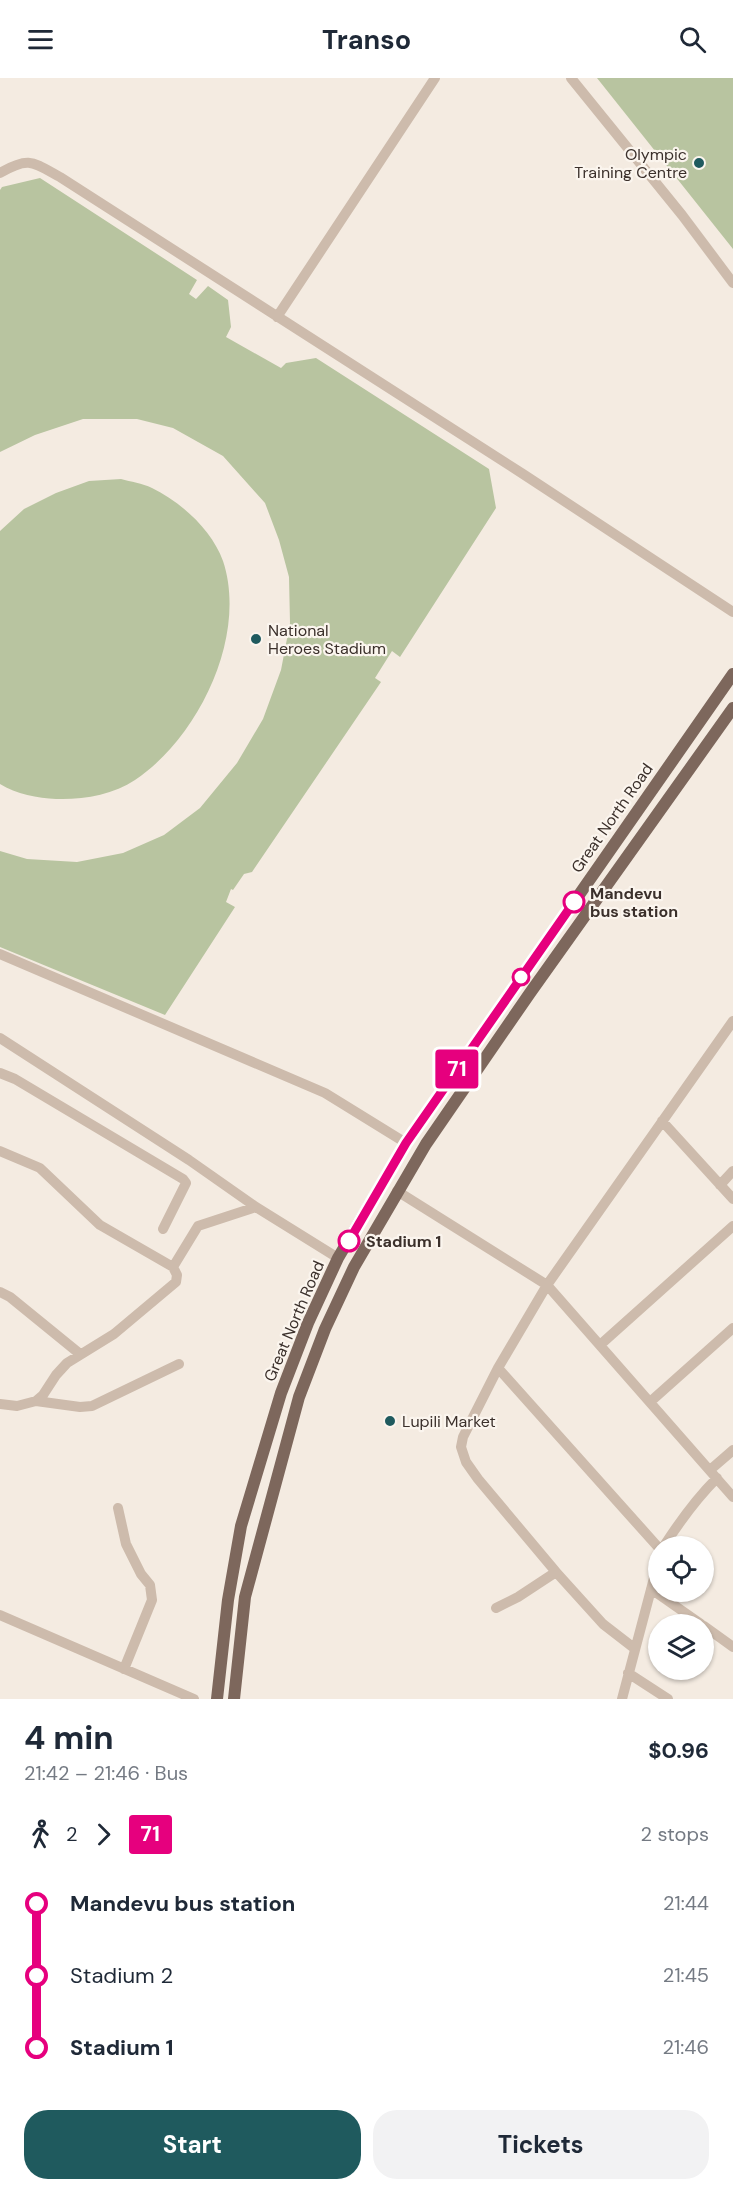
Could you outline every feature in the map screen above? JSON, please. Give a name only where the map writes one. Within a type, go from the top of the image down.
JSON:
[{"type":"main road","name":"Great North Road","points":[[217,1699],[228,1600],[241,1526],[281,1393],[308,1323],[338,1258],[406,1143],[733,674]]},
{"type":"main road","name":"Great North Road","points":[[234,1699],[245,1597],[298,1397],[345,1283],[426,1144],[523,1002],[733,708]]},
{"type":"street","points":[[277,317],[435,78]]},
{"type":"street","points":[[571,78],[733,283]]},
{"type":"street","points":[[0,173],[27,162],[38,165],[60,177],[523,474],[733,612]]},
{"type":"street","points":[[0,954],[326,1093],[406,1143]]},
{"type":"street","points":[[634,1648],[603,1624],[556,1572],[478,1479],[466,1462],[461,1447],[463,1437],[498,1368],[547,1285],[733,1021]]},
{"type":"street","points":[[0,1038],[189,1160],[256,1208],[338,1258]]},
{"type":"street","points":[[0,1073],[15,1079],[183,1179],[186,1183],[163,1229]]},
{"type":"street","points":[[662,1121],[733,1199]]},
{"type":"street","points":[[0,1151],[40,1168],[92,1218],[173,1267],[177,1275],[176,1282],[114,1334],[67,1363],[36,1401],[17,1406],[0,1404]]},
{"type":"street","points":[[720,1185],[733,1171]]},
{"type":"street","points":[[397,1191],[547,1285],[733,1497]]},
{"type":"street","points":[[173,1267],[198,1226],[256,1208]]},
{"type":"street","points":[[600,1345],[733,1226]]},
{"type":"street","points":[[0,1292],[10,1297],[80,1354]]},
{"type":"street","points":[[650,1402],[733,1328]]},
{"type":"street","points":[[36,1401],[80,1407],[92,1406],[179,1364]]},
{"type":"street","points":[[498,1368],[648,1536]]},
{"type":"street","points":[[670,1536],[713,1474],[733,1450]]},
{"type":"street","points":[[118,1508],[126,1544],[141,1574],[150,1585],[152,1600],[124,1669]]},
{"type":"street","points":[[496,1608],[518,1598],[556,1572]]},
{"type":"street","points":[[622,1699],[648,1599]]},
{"type":"street","points":[[669,1602],[686,1614]]},
{"type":"street","points":[[0,1616],[194,1699]]},
{"type":"street","points":[[714,1634],[733,1647]]},
{"type":"street","points":[[628,1673],[668,1699]]},
{"type":"green space","name":"Olympic Training Centre","points":[[597,78],[733,78],[733,249]]},
{"type":"green space","points":[[40,178],[197,280],[189,294],[196,299],[208,286],[228,300],[231,327],[226,337],[281,368],[286,363],[316,358],[489,469],[496,508],[400,657],[392,651],[375,678],[381,682],[252,872],[244,874],[233,890],[231,889],[226,902],[235,907],[165,1015],[0,947],[0,851],[27,859],[77,862],[123,853],[164,835],[200,808],[237,763],[263,719],[281,670],[290,623],[289,577],[279,540],[265,503],[223,456],[173,428],[137,419],[83,419],[35,435],[0,452],[0,190],[2,187]]},
{"type":"green space","points":[[121,479],[148,486],[174,501],[194,518],[211,538],[223,561],[229,590],[229,621],[223,652],[212,683],[197,712],[179,739],[158,762],[135,780],[107,793],[76,799],[49,798],[20,793],[0,784],[0,531],[24,509],[56,493],[89,481]]},
{"type":"bus line","name":"71","points":[[349,1241],[406,1143],[574,902]]},
{"type":"place","name":"Olympic Training Centre","points":[[699,163]]},
{"type":"place","name":"National Heroes Stadium","points":[[256,639]]},
{"type":"place","name":"Mandevu bus station","points":[[574,902]]},
{"type":"place","name":"Stadium 1","points":[[349,1241]]},
{"type":"place","name":"Lupili Market","points":[[390,1421]]}]
